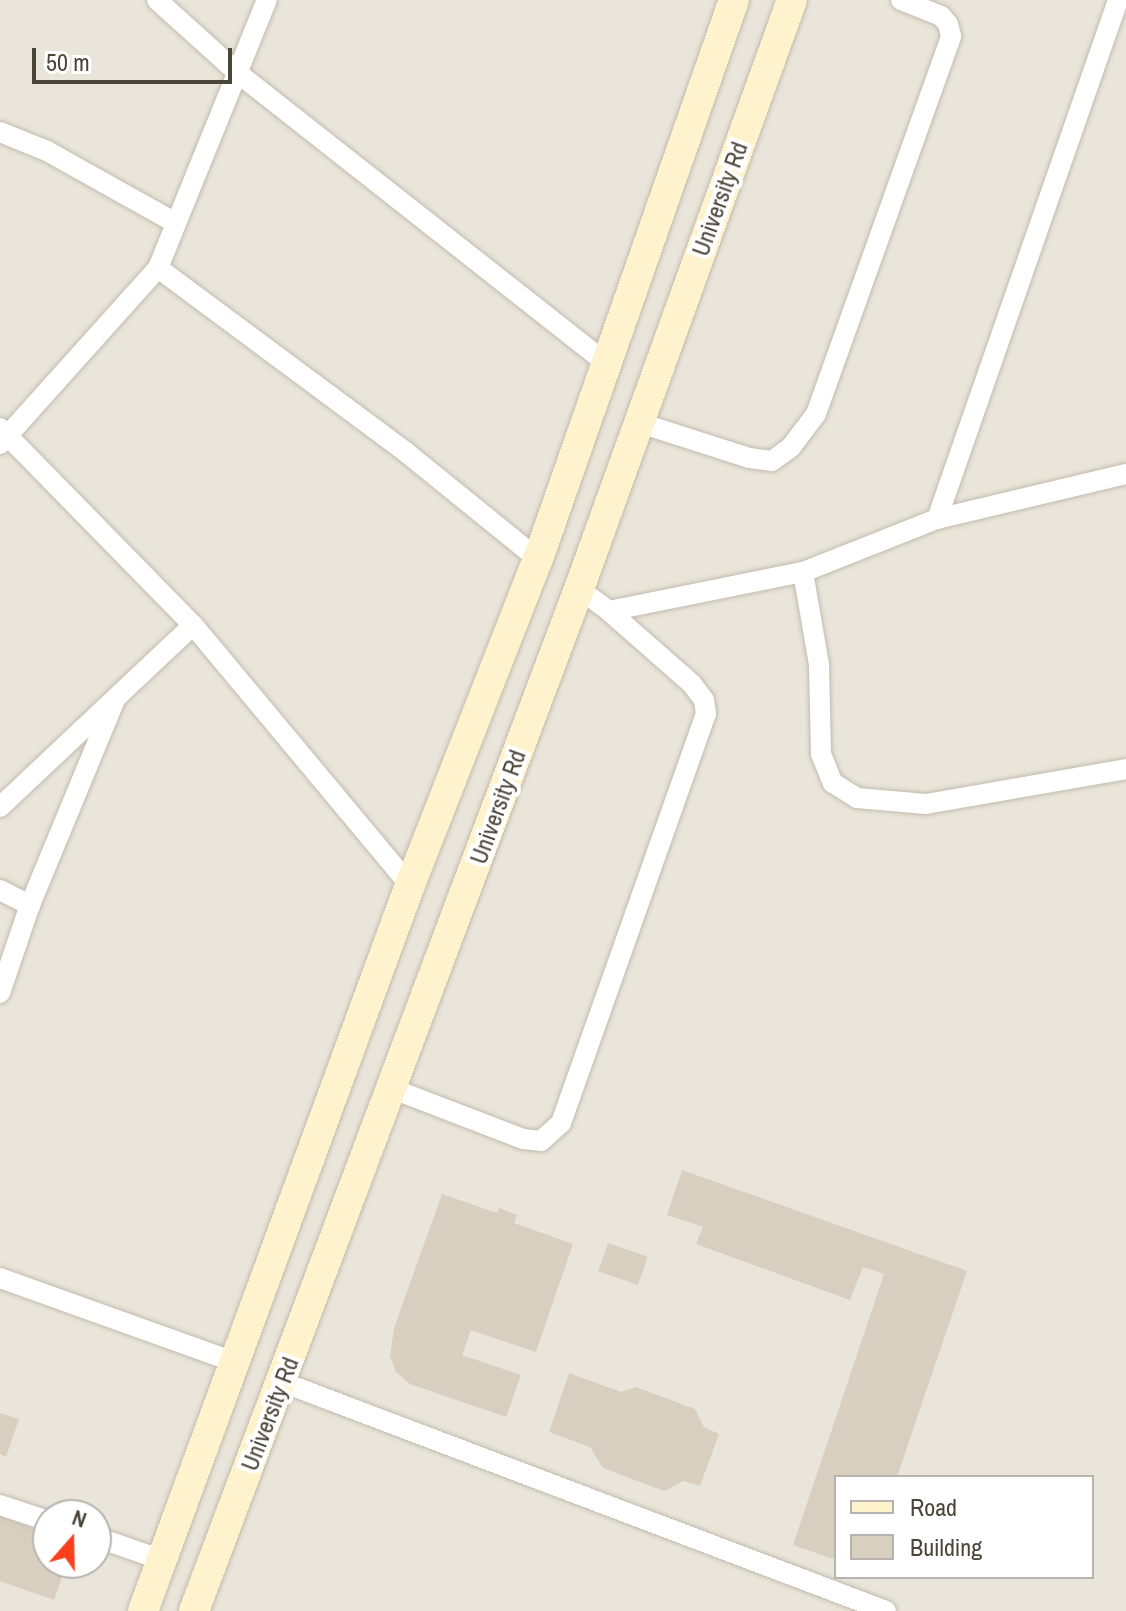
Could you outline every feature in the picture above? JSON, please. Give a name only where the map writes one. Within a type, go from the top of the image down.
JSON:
[{"type":"street","points":[[157,0],[239,74],[606,363]]},
{"type":"street","points":[[267,0],[158,268],[2,436],[193,625],[410,885]]},
{"type":"street","name":"University Rd","points":[[143,1611],[237,1363],[410,885],[538,559],[734,0]]},
{"type":"street","name":"University Rd","points":[[194,1611],[579,589],[792,0]]},
{"type":"street","points":[[640,423],[749,458],[772,461],[791,447],[816,414],[951,36],[948,24],[941,16],[901,0]]},
{"type":"street","points":[[937,519],[1118,0]]},
{"type":"street","points":[[0,132],[47,151],[176,223]]},
{"type":"street","points":[[158,268],[407,453],[538,559],[609,611],[692,684],[704,700],[706,714],[561,1123],[541,1141],[523,1139],[393,1089]]},
{"type":"street","points":[[609,611],[803,572],[937,519],[1126,474]]},
{"type":"street","points":[[803,572],[819,665],[821,754],[833,783],[845,791],[857,798],[926,804],[1126,769]]},
{"type":"street","points":[[0,807],[193,625]]},
{"type":"street","points":[[0,993],[30,905],[114,702]]},
{"type":"street","points":[[0,890],[30,905]]},
{"type":"street","points":[[0,1278],[237,1363],[886,1611]]},
{"type":"street","points":[[0,1505],[32,1516]]},
{"type":"street","points":[[112,1543],[162,1560]]},
{"type":"shaded area","points":[[0,0],[1126,0],[1126,1611],[0,1611]]},
{"type":"building","points":[[682,1170],[967,1271],[898,1475],[834,1475],[834,1559],[793,1545],[884,1274],[863,1267],[850,1300],[696,1244],[703,1227],[667,1215]]},
{"type":"building","points":[[442,1194],[497,1213],[499,1208],[517,1215],[514,1223],[573,1244],[536,1352],[471,1330],[462,1355],[521,1375],[506,1417],[410,1384],[396,1372],[390,1356],[394,1328]]},
{"type":"building","points":[[608,1243],[648,1257],[638,1285],[598,1271]]},
{"type":"building","points":[[569,1373],[621,1392],[636,1387],[695,1409],[704,1427],[719,1434],[700,1486],[683,1481],[664,1491],[603,1468],[590,1447],[549,1432]]},
{"type":"building","points":[[0,1413],[19,1419],[6,1457],[0,1454]]},
{"type":"building","points":[[0,1516],[32,1528],[32,1579],[61,1579],[54,1600],[0,1581]]}]
